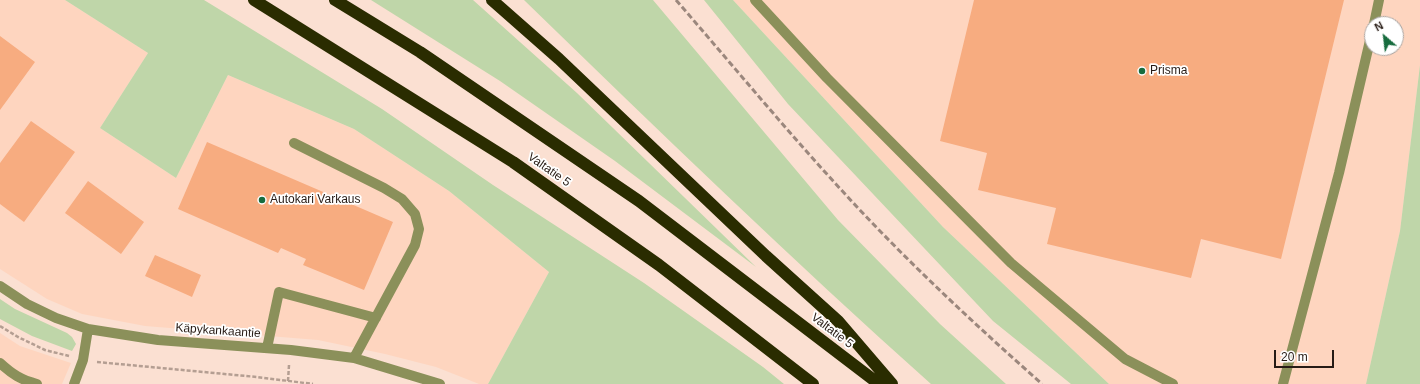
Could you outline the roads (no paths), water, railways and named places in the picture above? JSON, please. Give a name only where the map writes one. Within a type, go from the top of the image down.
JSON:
[{"type":"highway","name":"Valtatie 5","points":[[254,0],[513,162],[659,265],[813,384]]},
{"type":"highway","name":"Valtatie 5","points":[[335,0],[420,52],[639,201],[879,384]]},
{"type":"highway","points":[[492,0],[559,59],[766,256],[838,321],[892,384]]},
{"type":"street","points":[[755,0],[827,78],[1011,263],[1125,359],[1173,384]]},
{"type":"street","points":[[1376,16],[1379,0]]},
{"type":"street","points":[[1282,384],[1339,173],[1366,56]]},
{"type":"street","points":[[294,143],[384,188],[402,199],[415,214],[419,229],[415,244],[354,358]]},
{"type":"street","name":"Käpykankaantie","points":[[0,286],[27,304],[56,318],[88,329],[158,340],[267,348],[354,358],[440,384]]},
{"type":"street","points":[[267,348],[279,292],[376,318]]},
{"type":"street","points":[[74,384],[83,360],[88,329]]},
{"type":"street","points":[[0,363],[12,374],[37,384]]},
{"type":"railway","points":[[676,0],[795,138],[860,210],[988,336],[1042,384]]},
{"type":"place","name":"Prisma","points":[[1142,71]]},
{"type":"place","name":"Autokari Varkaus","points":[[262,200]]}]
